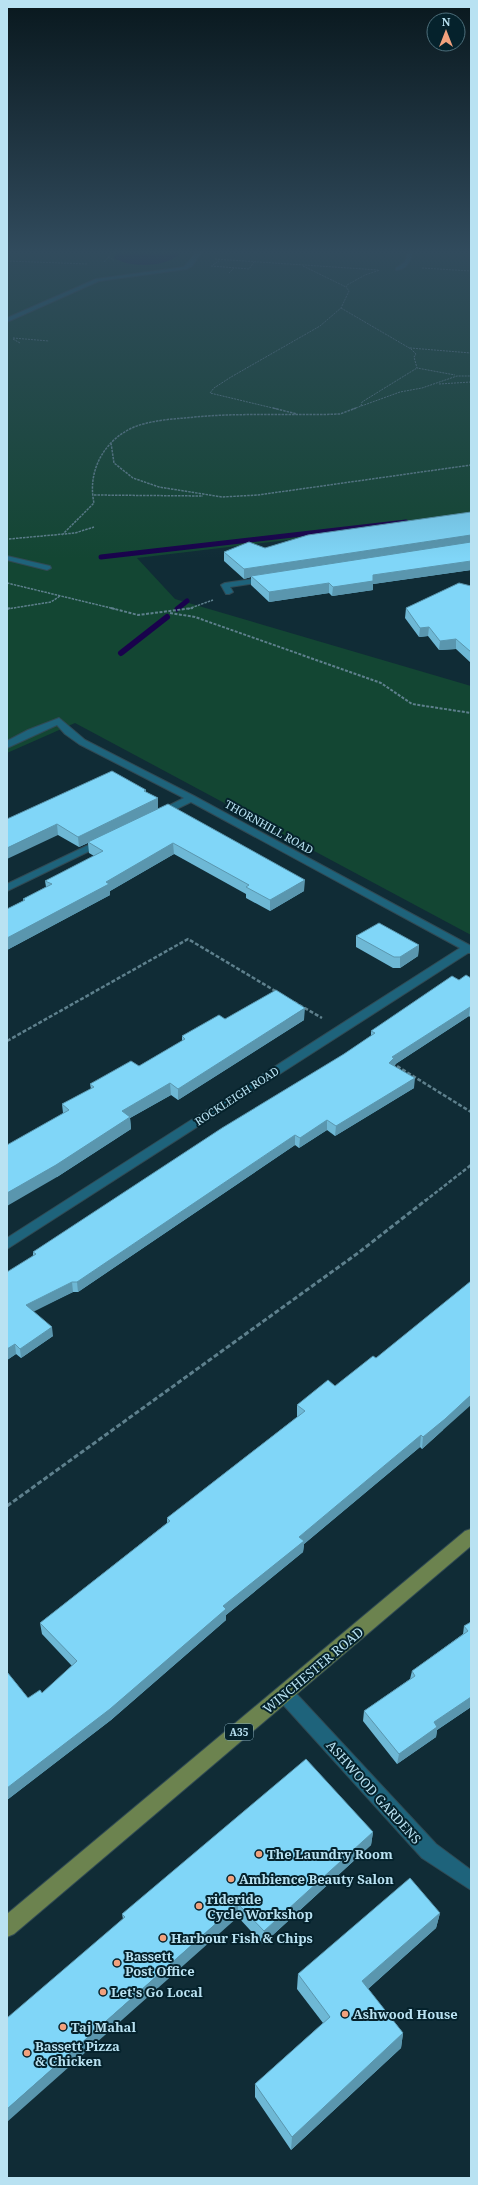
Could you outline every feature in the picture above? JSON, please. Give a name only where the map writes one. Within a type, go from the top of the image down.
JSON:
[{"type":"main road","name":"WINCHESTER ROAD","points":[[7,1927],[471,1536]]},
{"type":"street","points":[[7,558],[47,568]]},
{"type":"street","points":[[229,592],[225,585],[272,578]]},
{"type":"street","name":"THORNHILL ROAD","points":[[7,745],[31,732],[59,721],[68,732],[82,742],[191,798],[469,949]]},
{"type":"street","points":[[149,819],[191,798]]},
{"type":"street","points":[[7,888],[113,836]]},
{"type":"street","name":"ROCKLEIGH ROAD","points":[[7,1244],[341,1029],[469,949]]},
{"type":"street","name":"ASHWOOD GARDENS","points":[[285,1694],[429,1852],[471,1881]]},
{"type":"path","points":[[269,355],[231,377],[214,388],[210,393],[302,415]]},
{"type":"path","points":[[415,355],[414,357],[417,368]]},
{"type":"path","points":[[361,406],[362,402],[417,368],[457,376],[471,376]]},
{"type":"path","points":[[62,535],[66,528],[79,519],[94,503],[94,495],[91,490],[98,460],[105,448],[127,430],[164,420],[218,414],[340,414],[400,392],[436,384],[457,376]]},
{"type":"path","points":[[436,384],[470,382]]},
{"type":"path","points":[[111,443],[110,446],[114,463],[118,468],[133,478],[159,487],[222,496]]},
{"type":"path","points":[[94,495],[222,496],[258,494],[471,465]]},
{"type":"path","points":[[7,540],[75,534],[94,527]]},
{"type":"path","points":[[7,583],[138,615],[170,613],[192,609],[229,592]]},
{"type":"path","points":[[7,609],[51,602],[60,596]]},
{"type":"path","points":[[170,613],[195,617],[381,683],[396,695],[412,704],[471,713]]},
{"type":"path","points":[[7,1041],[188,939],[278,992]]},
{"type":"path","points":[[291,1000],[341,1029]]},
{"type":"path","points":[[391,1063],[471,1112]]},
{"type":"path","points":[[7,1506],[358,1253],[471,1165]]},
{"type":"green space","points":[[7,355],[471,355],[471,518],[137,558],[175,599],[471,686],[471,935],[75,723],[7,753]]},
{"type":"building","points":[[471,512],[471,535],[244,569],[224,552],[249,542],[265,548],[308,535]]},
{"type":"building","points":[[471,542],[471,561],[373,575],[373,581],[333,587],[329,583],[269,592],[251,576]]},
{"type":"building","points":[[459,583],[471,586],[471,652],[456,639],[440,641],[429,627],[420,628],[406,608]]},
{"type":"building","points":[[112,771],[158,798],[78,837],[57,824],[7,848],[7,819]]},
{"type":"building","points":[[168,804],[305,880],[270,900],[246,887],[249,885],[173,843],[106,882],[109,884],[7,938],[7,909],[52,884],[45,881],[103,851],[88,842]]},
{"type":"building","points":[[379,923],[419,945],[400,957],[394,957],[356,936]]},
{"type":"building","points":[[466,975],[471,978],[471,1007],[392,1057],[394,1058],[389,1063],[415,1078],[336,1126],[327,1120],[300,1138],[295,1135],[77,1282],[72,1282],[26,1305],[52,1327],[20,1349],[15,1344],[7,1349],[7,1272],[36,1254],[33,1252],[222,1128],[344,1054],[375,1033],[371,1031],[452,976],[459,980]]},
{"type":"building","points":[[276,990],[305,1008],[178,1089],[170,1083],[122,1111],[130,1117],[56,1165],[7,1193],[7,1145],[69,1110],[62,1104],[94,1087],[90,1084],[131,1061],[139,1066],[185,1039],[182,1036],[219,1015],[225,1019]]},
{"type":"building","points":[[471,1281],[471,1395],[445,1419],[423,1437],[421,1435],[299,1537],[304,1541],[223,1606],[226,1609],[110,1709],[7,1788],[7,1672],[28,1698],[40,1690],[42,1693],[77,1661],[40,1623],[170,1521],[167,1518],[305,1411],[297,1405],[328,1380],[335,1386],[373,1356],[376,1358]]},
{"type":"building","points":[[471,1622],[471,1697],[434,1722],[437,1727],[399,1754],[364,1711],[415,1676],[412,1671],[468,1631],[464,1626]]},
{"type":"building","points":[[306,1759],[373,1832],[264,1931],[238,1904],[7,2109],[7,2018],[125,1917],[122,1914]]},
{"type":"building","name":"Ashwood House","points":[[410,1878],[440,1913],[362,1981],[403,2033],[292,2137],[255,2084],[330,2017],[298,1974]]},
{"type":"waterway","points":[[101,557],[406,522]]},
{"type":"waterway","points":[[177,609],[187,601]]},
{"type":"waterway","points":[[121,653],[167,617]]},
{"type":"place","name":"The Laundry Room","points":[[259,1854]]},
{"type":"place","name":"Ambience Beauty Salon","points":[[231,1879]]},
{"type":"place","name":"rideride Cycle Workshop","points":[[199,1906]]},
{"type":"place","name":"Harbour Fish & Chips","points":[[163,1938]]},
{"type":"place","name":"Bassett Post Office","points":[[117,1963]]},
{"type":"place","name":"Let's Go Local","points":[[103,1992]]},
{"type":"place","name":"Ashwood House","points":[[345,2014]]},
{"type":"place","name":"Taj Mahal","points":[[63,2027]]},
{"type":"place","name":"Bassett Pizza & Chicken","points":[[27,2053]]}]
